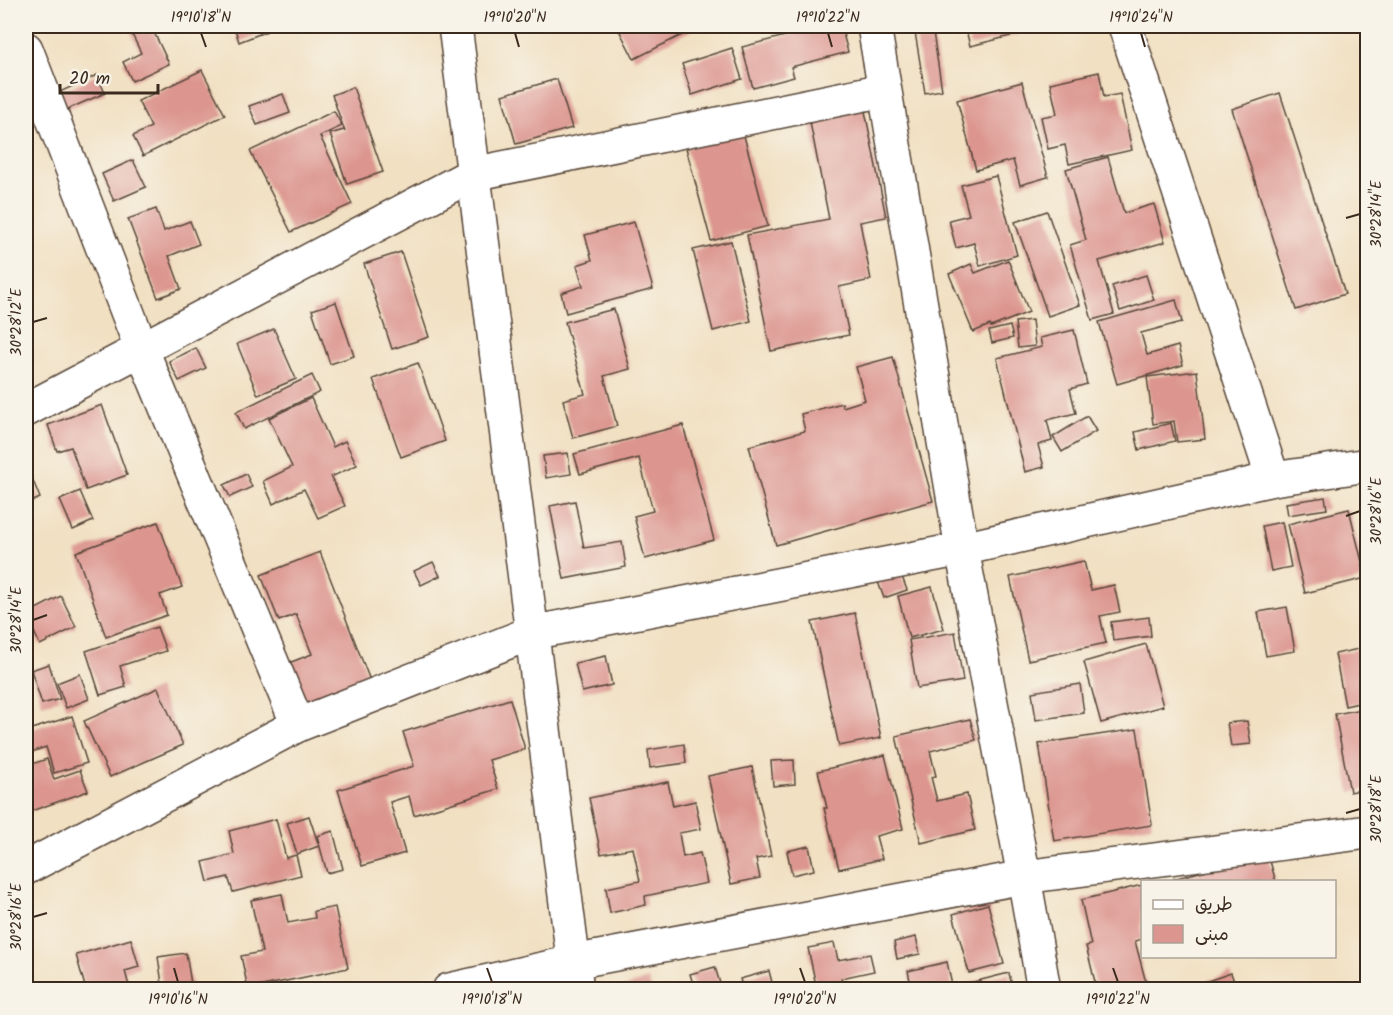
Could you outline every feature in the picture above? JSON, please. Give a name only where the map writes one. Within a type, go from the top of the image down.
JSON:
[{"type":"street","points":[[455,26],[575,976]]},
{"type":"street","points":[[874,26],[962,549],[1044,990]]},
{"type":"street","points":[[1125,26],[1273,479]]},
{"type":"street","points":[[26,49],[142,350],[298,725]]},
{"type":"street","points":[[26,410],[473,174],[884,90]]},
{"type":"street","points":[[26,868],[298,725],[531,633],[962,549],[1273,479],[1368,465]]},
{"type":"street","points":[[449,990],[575,976],[1024,877],[1368,832]]},
{"type":"building","points":[[128,26],[151,26],[169,64],[132,81],[123,62],[141,53]]},
{"type":"building","points":[[234,26],[265,26],[267,31],[239,42]]},
{"type":"building","points":[[617,26],[700,26],[634,59]]},
{"type":"building","points":[[807,26],[841,26],[848,52],[791,67],[794,77],[753,88],[742,47],[808,30]]},
{"type":"building","points":[[914,26],[932,26],[942,90],[925,93]]},
{"type":"building","points":[[965,26],[1016,26],[1019,34],[970,46]]},
{"type":"building","points":[[732,48],[742,79],[692,95],[682,64]]},
{"type":"building","points":[[202,70],[225,115],[143,156],[133,136],[151,127],[138,101]]},
{"type":"building","points":[[1099,72],[1104,97],[1120,94],[1132,150],[1069,164],[1065,145],[1048,149],[1041,117],[1057,114],[1050,83]]},
{"type":"building","points":[[97,75],[105,93],[61,112],[53,95]]},
{"type":"building","points":[[557,79],[572,128],[516,144],[502,95]]},
{"type":"building","points":[[1022,82],[1048,177],[1020,185],[1013,160],[976,170],[957,100]]},
{"type":"building","points":[[353,87],[383,172],[347,184],[330,134],[344,130],[345,132],[332,95]]},
{"type":"building","points":[[1280,93],[1345,294],[1296,310],[1232,109]]},
{"type":"building","points":[[283,94],[290,113],[257,125],[249,106]]},
{"type":"building","points":[[863,101],[886,217],[860,222],[871,280],[839,287],[849,335],[771,351],[747,235],[829,219],[808,112]]},
{"type":"building","points":[[334,111],[342,126],[320,136],[352,204],[291,232],[250,151]]},
{"type":"building","points":[[743,132],[768,226],[711,241],[686,148]]},
{"type":"building","points":[[1108,157],[1124,213],[1154,204],[1165,242],[1099,261],[1114,314],[1092,320],[1070,245],[1086,240],[1066,169]]},
{"type":"building","points":[[133,160],[146,187],[114,201],[102,174]]},
{"type":"building","points":[[996,176],[1017,255],[980,266],[974,243],[956,248],[949,220],[969,215],[961,185]]},
{"type":"building","points":[[156,209],[164,231],[190,221],[199,244],[169,256],[181,289],[158,298],[128,219]]},
{"type":"building","points":[[1047,211],[1080,305],[1048,316],[1015,222]]},
{"type":"building","points":[[634,222],[653,289],[566,313],[561,293],[583,286],[577,265],[592,260],[585,235]]},
{"type":"building","points":[[731,241],[751,321],[713,331],[693,250]]},
{"type":"building","points":[[401,252],[429,337],[392,349],[364,264]]},
{"type":"building","points":[[1008,260],[1029,312],[973,332],[949,274],[971,264],[975,273]]},
{"type":"building","points":[[1146,275],[1154,300],[1120,311],[1112,286]]},
{"type":"building","points":[[1176,300],[1182,322],[1141,333],[1147,355],[1178,346],[1183,365],[1117,384],[1099,322]]},
{"type":"building","points":[[336,302],[354,356],[330,364],[312,310]]},
{"type":"building","points":[[614,309],[630,369],[604,376],[617,426],[573,438],[563,400],[585,394],[565,322]]},
{"type":"building","points":[[1032,320],[1035,346],[1018,348],[1015,322]]},
{"type":"building","points":[[1010,326],[1013,338],[992,343],[989,331]]},
{"type":"building","points":[[274,329],[296,379],[258,395],[237,344]]},
{"type":"building","points":[[1074,330],[1087,384],[1070,389],[1076,413],[1047,420],[1052,441],[1038,445],[1044,467],[1025,472],[997,358],[1042,347],[1040,338]]},
{"type":"building","points":[[196,348],[206,368],[179,381],[169,361]]},
{"type":"building","points":[[893,357],[933,501],[776,545],[749,446],[805,431],[801,414],[842,403],[843,407],[865,400],[856,367]]},
{"type":"building","points":[[418,363],[445,441],[401,457],[373,379]]},
{"type":"building","points":[[1197,371],[1205,439],[1177,442],[1174,421],[1153,424],[1147,377]]},
{"type":"building","points":[[312,375],[320,392],[244,429],[236,412]]},
{"type":"building","points":[[311,398],[333,447],[345,441],[357,465],[331,477],[345,506],[318,518],[304,489],[273,504],[263,481],[292,467],[269,418]]},
{"type":"building","points":[[102,405],[127,475],[86,490],[71,447],[57,451],[48,425]]},
{"type":"building","points":[[1087,416],[1096,431],[1062,452],[1053,437]]},
{"type":"building","points":[[1171,423],[1175,441],[1139,450],[1135,432]]},
{"type":"building","points":[[683,425],[714,540],[645,559],[634,516],[653,511],[639,458],[580,474],[574,454]]},
{"type":"building","points":[[568,453],[571,474],[546,478],[543,456]]},
{"type":"building","points":[[26,463],[40,498],[26,504]]},
{"type":"building","points":[[246,474],[252,487],[230,497],[224,485]]},
{"type":"building","points":[[80,491],[93,521],[73,530],[60,500]]},
{"type":"building","points":[[1325,497],[1327,509],[1288,515],[1286,503]]},
{"type":"building","points":[[575,501],[584,548],[622,542],[626,567],[564,579],[550,506]]},
{"type":"building","points":[[1349,509],[1366,578],[1305,593],[1288,524]]},
{"type":"building","points":[[158,522],[182,587],[160,595],[167,615],[106,637],[76,552]]},
{"type":"building","points":[[1282,522],[1291,567],[1271,571],[1262,526]]},
{"type":"building","points":[[320,552],[371,683],[299,711],[281,666],[312,654],[296,614],[279,621],[261,575]]},
{"type":"building","points":[[1084,561],[1091,590],[1114,585],[1120,612],[1100,616],[1106,643],[1028,660],[1010,577]]},
{"type":"building","points":[[433,562],[440,576],[421,585],[414,571]]},
{"type":"building","points":[[901,574],[907,590],[884,598],[878,582]]},
{"type":"building","points":[[932,587],[944,629],[909,638],[898,596]]},
{"type":"building","points":[[61,596],[76,627],[40,645],[26,614]]},
{"type":"building","points":[[1287,607],[1295,651],[1266,656],[1258,612]]},
{"type":"building","points":[[855,613],[881,738],[839,746],[812,622]]},
{"type":"building","points":[[1149,617],[1151,636],[1113,641],[1111,622]]},
{"type":"building","points":[[157,627],[166,651],[120,666],[126,687],[100,695],[86,651]]},
{"type":"building","points":[[955,632],[963,681],[917,688],[909,640]]},
{"type":"building","points":[[1146,644],[1163,706],[1101,723],[1084,662]]},
{"type":"building","points":[[1368,647],[1368,701],[1345,706],[1335,654]]},
{"type":"building","points":[[606,656],[612,685],[582,692],[575,663]]},
{"type":"building","points":[[49,664],[60,699],[42,704],[31,670]]},
{"type":"building","points":[[80,674],[89,699],[66,708],[57,683]]},
{"type":"building","points":[[1080,684],[1084,713],[1036,720],[1032,692]]},
{"type":"building","points":[[158,688],[183,745],[110,777],[84,721]]},
{"type":"building","points":[[510,699],[525,749],[489,760],[498,789],[414,815],[409,796],[390,802],[405,853],[362,866],[338,790],[414,766],[403,732]]},
{"type":"building","points":[[1368,708],[1368,789],[1350,792],[1335,714]]},
{"type":"building","points":[[72,716],[87,763],[54,773],[46,747],[26,754],[26,731]]},
{"type":"building","points":[[970,719],[976,740],[930,751],[936,776],[931,777],[937,801],[967,794],[975,830],[921,843],[896,736]]},
{"type":"building","points":[[1247,721],[1251,744],[1231,746],[1227,723]]},
{"type":"building","points":[[1137,729],[1152,825],[1054,841],[1039,744]]},
{"type":"building","points":[[684,744],[686,763],[650,768],[648,750]]},
{"type":"building","points":[[885,755],[903,829],[876,836],[882,859],[839,869],[824,808],[827,808],[818,771]]},
{"type":"building","points":[[47,759],[54,779],[80,770],[88,791],[26,813],[26,766]]},
{"type":"building","points":[[794,760],[795,784],[773,786],[771,761]]},
{"type":"building","points":[[752,767],[771,856],[756,859],[760,878],[731,884],[708,776]]},
{"type":"building","points":[[668,782],[673,806],[695,801],[701,829],[679,833],[683,857],[700,853],[707,883],[645,896],[646,905],[610,913],[606,888],[640,881],[633,848],[601,854],[589,798]]},
{"type":"building","points":[[309,816],[319,846],[297,854],[287,823]]},
{"type":"building","points":[[276,819],[286,858],[296,855],[301,875],[233,892],[228,877],[208,882],[203,862],[234,854],[229,831]]},
{"type":"building","points":[[333,831],[343,869],[327,873],[317,836]]},
{"type":"building","points":[[809,846],[814,870],[792,875],[787,851]]},
{"type":"building","points":[[1268,854],[1275,880],[1173,880]]},
{"type":"building","points":[[1141,885],[1141,939],[1135,941],[1148,990],[1097,990],[1086,946],[1091,945],[1081,900]]},
{"type":"building","points":[[282,894],[288,923],[315,918],[314,911],[335,907],[348,968],[248,989],[241,956],[262,952],[251,900]]},
{"type":"building","points":[[988,904],[1004,964],[969,973],[953,914]]},
{"type":"building","points":[[916,937],[920,954],[897,959],[894,942]]},
{"type":"building","points":[[131,939],[139,967],[125,971],[130,990],[86,990],[76,955]]},
{"type":"building","points":[[834,943],[838,960],[870,954],[874,971],[841,978],[843,990],[817,990],[808,948]]},
{"type":"building","points":[[186,953],[192,990],[163,990],[158,957]]},
{"type":"building","points":[[947,962],[953,990],[912,990],[908,971]]},
{"type":"building","points":[[715,967],[722,990],[695,990],[690,974]]},
{"type":"building","points":[[769,971],[774,990],[743,990],[740,979]]},
{"type":"building","points":[[1009,973],[1013,990],[971,990],[969,983]]},
{"type":"building","points":[[1231,973],[1237,990],[1191,990],[1190,987]]},
{"type":"building","points":[[648,979],[652,990],[619,990],[619,989]]}]
